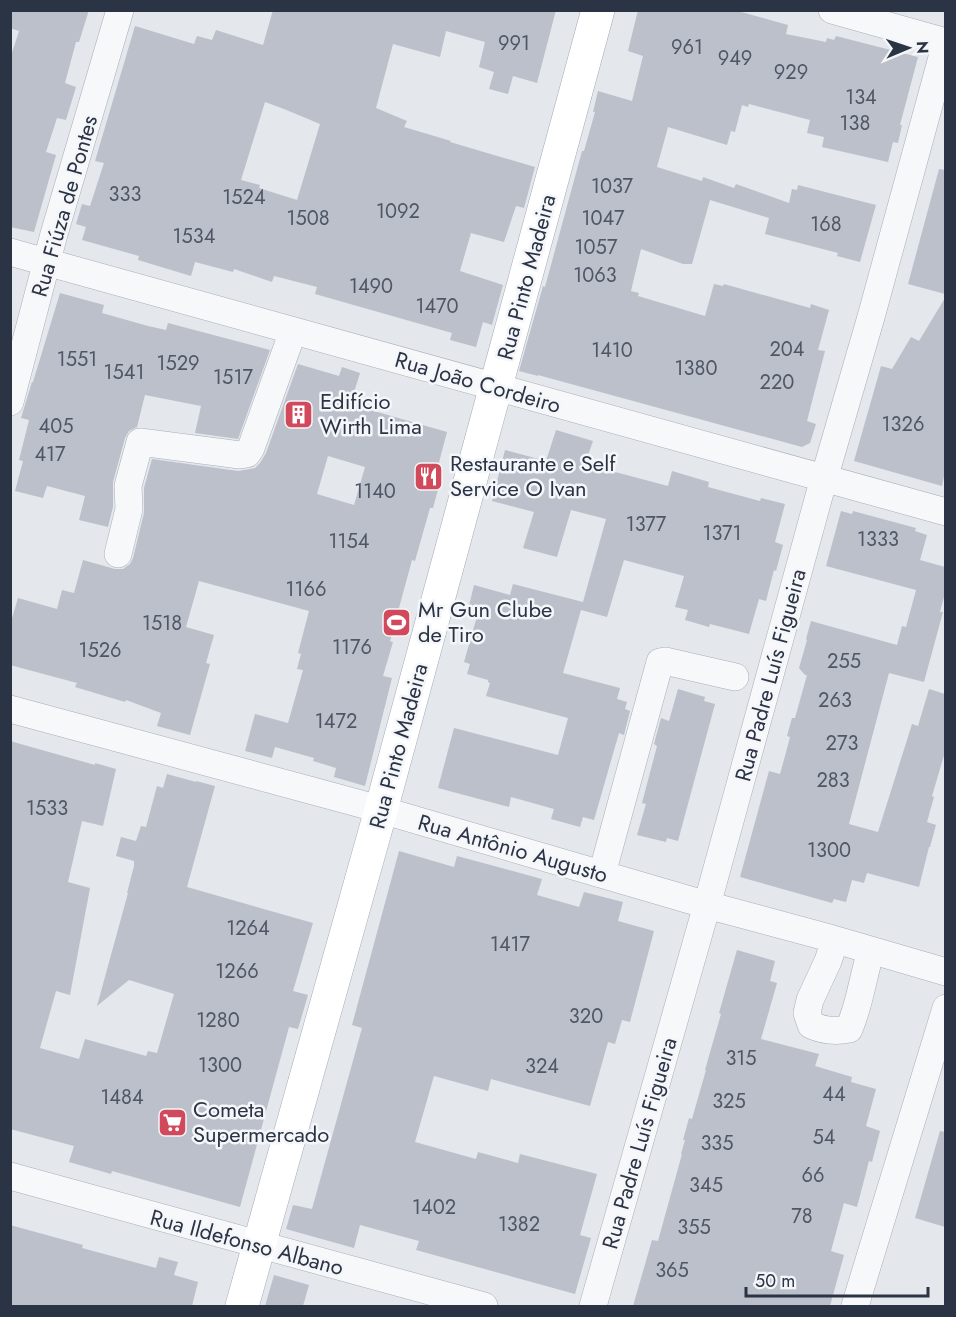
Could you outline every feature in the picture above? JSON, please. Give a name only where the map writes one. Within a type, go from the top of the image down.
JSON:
[{"type":"main road","name":"Rua Pinto Madeira","points":[[242,1306],[381,810],[598,10]]},
{"type":"street","name":"Rua Fiúza de Pontes","points":[[10,402],[46,263],[120,10]]},
{"type":"street","points":[[832,10],[945,42]]},
{"type":"street","name":"Rua Padre Luís Figueira","points":[[593,1306],[871,317],[945,42]]},
{"type":"street","name":"Rua João Cordeiro","points":[[10,252],[945,512]]},
{"type":"street","points":[[118,554],[129,509],[128,486],[140,442],[240,455],[247,453],[252,448],[293,331]]},
{"type":"street","points":[[602,874],[660,662],[665,661],[735,677]]},
{"type":"street","name":"Rua Antônio Augusto","points":[[10,709],[381,810],[945,972]]},
{"type":"street","points":[[835,940],[810,1000],[807,1013],[811,1025],[822,1030],[849,1029],[855,1017],[872,951]]},
{"type":"street","points":[[855,1306],[945,1008]]},
{"type":"street","name":"Rua Ildefonso Albano","points":[[10,1176],[484,1306]]},
{"type":"building","points":[[10,10],[89,10],[79,42],[76,42],[65,83],[76,87],[66,120],[57,118],[46,152],[56,155],[34,232],[10,227],[10,59],[19,31],[10,28]]},
{"type":"building","points":[[273,10],[556,10],[537,83],[513,76],[508,94],[489,89],[494,72],[479,67],[485,42],[446,31],[440,57],[393,44],[376,108],[407,121],[404,127],[535,167],[524,208],[516,206],[504,242],[471,233],[460,271],[503,285],[492,325],[483,322],[476,347],[450,340],[452,333],[315,294],[317,287],[274,276],[272,282],[234,269],[233,272],[195,262],[191,276],[138,260],[139,256],[82,240],[86,227],[76,224],[82,204],[90,206],[104,163],[95,161],[135,26],[194,44],[197,36],[212,40],[216,30],[263,45]],"holes":[[[265,102],[320,124],[297,200],[241,180]]]},
{"type":"building","points":[[638,10],[734,10],[788,25],[786,34],[826,42],[827,38],[834,40],[836,36],[918,57],[900,125],[902,125],[898,143],[893,142],[888,162],[822,147],[824,137],[807,133],[810,120],[749,104],[748,107],[742,105],[735,132],[731,131],[727,145],[668,127],[657,167],[702,181],[703,177],[734,188],[736,184],[789,203],[792,189],[797,190],[798,185],[876,205],[860,262],[837,256],[838,253],[765,234],[769,218],[710,200],[692,264],[683,264],[641,249],[631,291],[639,293],[638,296],[705,316],[714,284],[723,286],[724,284],[810,308],[811,304],[829,310],[818,350],[825,351],[807,421],[816,424],[810,443],[802,447],[519,371],[543,286],[545,287],[582,151],[584,151],[595,112],[593,112],[598,91],[632,101],[643,56],[628,51]]},
{"type":"building","points":[[939,169],[945,170],[945,294],[908,284]]},
{"type":"building","points":[[60,293],[104,305],[102,313],[148,326],[166,330],[168,323],[270,350],[238,439],[195,433],[201,406],[145,395],[137,427],[129,431],[125,438],[113,482],[113,507],[108,527],[79,520],[85,496],[47,486],[43,498],[15,491],[23,461],[19,460],[29,420],[21,418]]},
{"type":"building","points":[[945,298],[945,471],[942,486],[854,461],[881,366],[892,369],[911,337],[919,341]]},
{"type":"building","points":[[298,364],[339,376],[342,367],[360,373],[351,402],[447,432],[437,470],[443,471],[433,508],[430,508],[415,561],[412,560],[390,641],[393,642],[383,676],[392,678],[365,786],[334,777],[336,768],[313,761],[314,758],[275,747],[272,758],[245,751],[255,714],[288,723],[303,670],[297,669],[301,654],[298,653],[309,611],[199,581],[186,627],[214,635],[206,663],[210,664],[190,735],[157,726],[161,713],[126,700],[125,702],[75,687],[77,683],[10,665],[10,625],[18,598],[57,609],[62,590],[74,593],[83,560],[115,569],[123,569],[130,564],[144,513],[144,488],[152,459],[238,471],[255,468],[266,453]],"holes":[[[328,456],[365,467],[354,505],[317,494]]]},
{"type":"building","points":[[556,430],[593,441],[585,464],[668,486],[672,471],[709,482],[708,487],[760,501],[761,498],[785,504],[775,542],[783,545],[776,571],[774,570],[766,601],[759,599],[749,634],[685,620],[688,610],[675,607],[684,576],[624,560],[607,617],[581,610],[563,673],[620,688],[617,699],[627,702],[625,709],[630,711],[624,735],[619,733],[594,820],[583,817],[580,827],[551,819],[554,809],[511,797],[509,807],[438,788],[454,728],[558,755],[568,718],[486,696],[490,683],[488,680],[467,674],[470,664],[464,662],[478,613],[468,610],[474,585],[510,595],[513,584],[583,602],[606,519],[571,510],[557,557],[523,548],[534,512],[492,501],[505,450],[546,461]]},
{"type":"building","points":[[841,511],[852,514],[853,511],[916,528],[915,531],[927,535],[920,560],[945,567],[945,593],[940,612],[943,612],[924,682],[889,673],[849,824],[878,832],[912,724],[918,726],[929,689],[945,694],[945,752],[927,822],[936,825],[919,887],[867,873],[864,883],[852,880],[846,902],[834,899],[832,903],[740,877],[769,771],[780,774],[785,756],[790,737],[787,736],[792,718],[795,718],[807,675],[799,668],[811,621],[897,645],[902,626],[906,627],[916,590],[826,566]]},
{"type":"building","points":[[678,689],[705,697],[704,701],[715,704],[678,841],[667,838],[666,842],[637,835],[646,804],[642,803],[657,746],[654,744],[661,718],[669,721]]},
{"type":"building","points":[[10,741],[116,769],[103,826],[82,821],[68,882],[90,888],[70,995],[56,991],[40,1048],[79,1059],[85,1039],[146,1056],[148,1051],[157,1053],[174,994],[129,980],[97,1006],[134,866],[134,861],[116,856],[121,837],[136,841],[141,826],[146,827],[157,786],[163,788],[167,774],[215,786],[187,887],[313,923],[293,991],[308,995],[298,1029],[289,1027],[240,1207],[112,1171],[111,1174],[69,1162],[74,1146],[10,1129]]},
{"type":"building","points":[[399,851],[454,867],[457,856],[542,879],[537,895],[579,907],[584,892],[623,902],[618,921],[654,931],[630,1022],[622,1020],[615,1044],[608,1042],[590,1106],[491,1079],[488,1091],[434,1076],[415,1142],[476,1159],[478,1152],[518,1163],[520,1154],[597,1174],[580,1235],[591,1238],[575,1294],[416,1250],[419,1241],[360,1225],[354,1248],[286,1229],[293,1205],[312,1209],[362,1028],[352,1025]]},
{"type":"building","points":[[737,950],[775,961],[770,981],[777,983],[761,1039],[819,1054],[815,1066],[852,1077],[851,1082],[876,1089],[866,1126],[880,1131],[872,1162],[869,1161],[857,1207],[844,1203],[831,1251],[844,1255],[830,1306],[633,1306],[652,1240],[658,1241],[682,1154],[685,1140],[683,1140],[689,1118],[692,1119],[706,1070]]},
{"type":"building","points":[[940,1131],[945,1132],[945,1227],[915,1218]]},
{"type":"building","points":[[10,1225],[156,1268],[159,1257],[178,1262],[174,1275],[198,1282],[192,1306],[10,1306]]},
{"type":"building","points":[[274,1275],[309,1285],[303,1306],[265,1306]]},
{"type":"place","name":"Edifício Wirth Lima","points":[[299,414]]},
{"type":"place","name":"Restaurante e Self Service O Ivan","points":[[429,476]]},
{"type":"place","name":"Mr Gun Clube de Tiro","points":[[397,622]]},
{"type":"place","name":"Cometa Supermercado","points":[[172,1122]]}]
